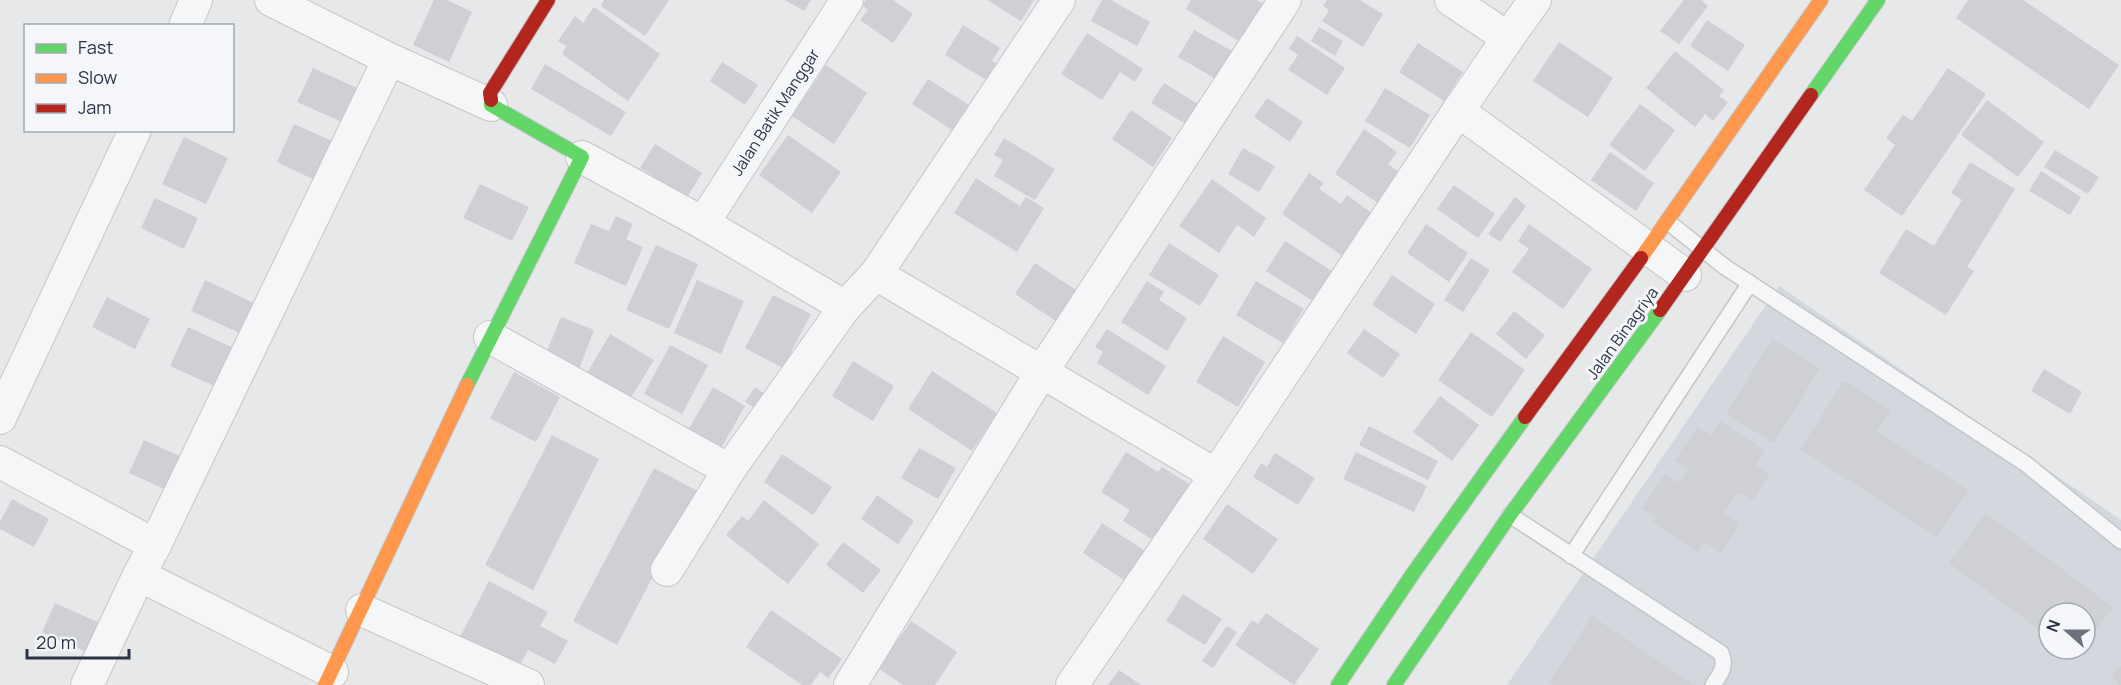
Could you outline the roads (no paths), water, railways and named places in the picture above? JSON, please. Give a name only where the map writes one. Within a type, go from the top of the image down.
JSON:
[{"type":"street","points":[[185,24],[196,0]]},
{"type":"street","points":[[271,0],[389,59],[491,105],[703,223],[845,307]]},
{"type":"street","points":[[491,105],[490,93],[548,0]]},
{"type":"street","name":"Jalan Batik Manggar","points":[[703,223],[847,0]]},
{"type":"street","points":[[667,570],[729,470],[845,307],[876,274],[1059,0]]},
{"type":"street","points":[[850,685],[1041,373],[1286,0]]},
{"type":"street","points":[[1450,0],[1508,38]]},
{"type":"street","points":[[1072,685],[1535,0]]},
{"type":"street","name":"Jalan Binagriya","points":[[1338,685],[1421,562],[1799,39],[1821,0]]},
{"type":"street","name":"Jalan Binagriya","points":[[1394,685],[1699,261],[1826,62],[1878,0]]},
{"type":"street","points":[[87,685],[389,59]]},
{"type":"street","points":[[1458,111],[1648,249],[1699,261]]},
{"type":"street","points":[[0,418],[134,132]]},
{"type":"street","points":[[139,575],[329,678],[490,337],[582,157]]},
{"type":"street","points":[[876,274],[1216,475]]},
{"type":"street","points":[[490,337],[729,470]]},
{"type":"street","points":[[0,462],[155,545]]},
{"type":"street","points":[[362,610],[528,685]]},
{"type":"lane","points":[[1668,222],[1699,261],[1725,267],[2026,464],[2121,541]]},
{"type":"lane","points":[[1571,556],[1750,284]]},
{"type":"lane","points":[[1514,518],[1721,653],[1724,661],[1723,669],[1713,685]]}]
